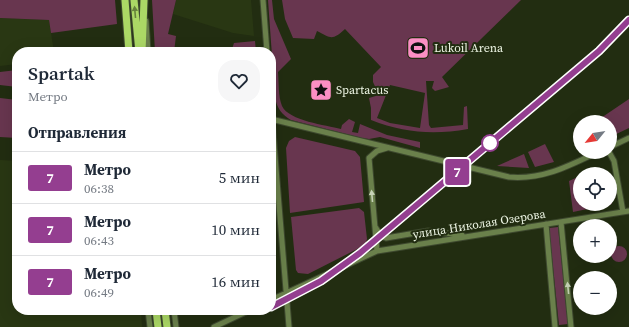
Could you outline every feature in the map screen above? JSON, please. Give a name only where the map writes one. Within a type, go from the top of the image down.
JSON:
[{"type":"main road","points":[[125,0],[129,47]]},
{"type":"main road","points":[[134,0],[139,47]]},
{"type":"main road","points":[[142,47],[144,0]]},
{"type":"main road","points":[[157,315],[158,327]]},
{"type":"main road","points":[[166,315],[167,327]]},
{"type":"street","points":[[144,0],[148,47]]},
{"type":"street","points":[[263,0],[267,47]]},
{"type":"street","points":[[276,120],[476,170],[518,178],[538,176],[553,172],[582,159]]},
{"type":"street","points":[[617,144],[629,138]]},
{"type":"street","points":[[377,251],[369,158],[377,151],[388,148]]},
{"type":"street","points":[[613,159],[626,211]]},
{"type":"street","points":[[276,169],[289,327]]},
{"type":"street","name":"улица Николая Озерова","points":[[276,298],[377,251],[467,235],[626,211]]},
{"type":"street","points":[[561,222],[572,327]]},
{"type":"street","points":[[546,224],[555,327]]},
{"type":"street","points":[[375,226],[381,236],[386,238],[428,230],[467,235]]},
{"type":"street","points":[[149,315],[150,327]]},
{"type":"street","points":[[175,315],[176,326]]},
{"type":"street","points":[[214,327],[239,315]]},
{"type":"shaded area","points":[[0,0],[115,0],[117,24],[51,33],[49,20],[0,18]]},
{"type":"shaded area","points":[[152,0],[176,0],[168,34],[176,36],[175,47],[155,47]]},
{"type":"shaded area","points":[[176,0],[251,0],[254,36],[233,33],[173,14]]},
{"type":"shaded area","points":[[268,0],[272,0],[274,19],[291,59],[278,72],[280,98],[282,106],[286,111],[300,119],[341,129],[342,125],[349,119],[355,122],[352,132],[358,133],[360,124],[387,135],[420,142],[420,148],[380,137],[369,139],[362,138],[291,120],[285,116],[276,102],[276,47],[271,47]]},
{"type":"shaded area","name":"Lukoil Arena","points":[[282,0],[521,0],[442,77],[449,87],[435,91],[432,88],[434,81],[426,81],[429,125],[431,128],[463,125],[464,107],[467,106],[468,129],[443,132],[419,132],[395,128],[371,120],[369,98],[379,95],[373,82],[373,75],[381,67],[345,29],[334,37],[329,37],[317,31],[314,39],[293,38],[285,19]],"holes":[[[390,85],[425,93],[420,128],[390,123],[377,118]]]},
{"type":"shaded area","points":[[0,18],[49,20],[53,47],[12,47],[12,65],[0,66]]},
{"type":"shaded area","points":[[255,41],[256,47],[233,47],[234,43]]},
{"type":"shaded area","points":[[12,71],[12,86],[0,85],[0,72]]},
{"type":"shaded area","points":[[0,98],[12,99],[12,138],[0,137]]},
{"type":"shaded area","points":[[629,99],[629,128],[617,134],[617,115],[605,115]]},
{"type":"shaded area","points":[[295,137],[355,151],[360,157],[364,202],[290,213],[286,148],[289,141]]},
{"type":"shaded area","points":[[545,144],[554,162],[535,167],[528,152]]},
{"type":"shaded area","points":[[524,154],[529,168],[497,166]]},
{"type":"shaded area","points":[[0,160],[12,161],[12,315],[141,315],[142,327],[0,327]]},
{"type":"shaded area","points":[[573,179],[573,211],[578,211],[573,212],[569,181]]},
{"type":"shaded area","points":[[359,208],[364,212],[367,239],[365,245],[308,274],[298,273],[296,270],[291,217]]},
{"type":"shaded area","points":[[558,227],[568,324],[559,325],[549,228]]},
{"type":"shaded area","points":[[617,247],[625,248],[627,254],[625,260],[617,261]]},
{"type":"metro line","name":"7","points":[[276,305],[321,281],[360,253],[599,51],[629,20]]},
{"type":"place","name":"Lukoil Arena","points":[[418,48]]},
{"type":"place","name":"Spartacus","points":[[321,90]]}]
